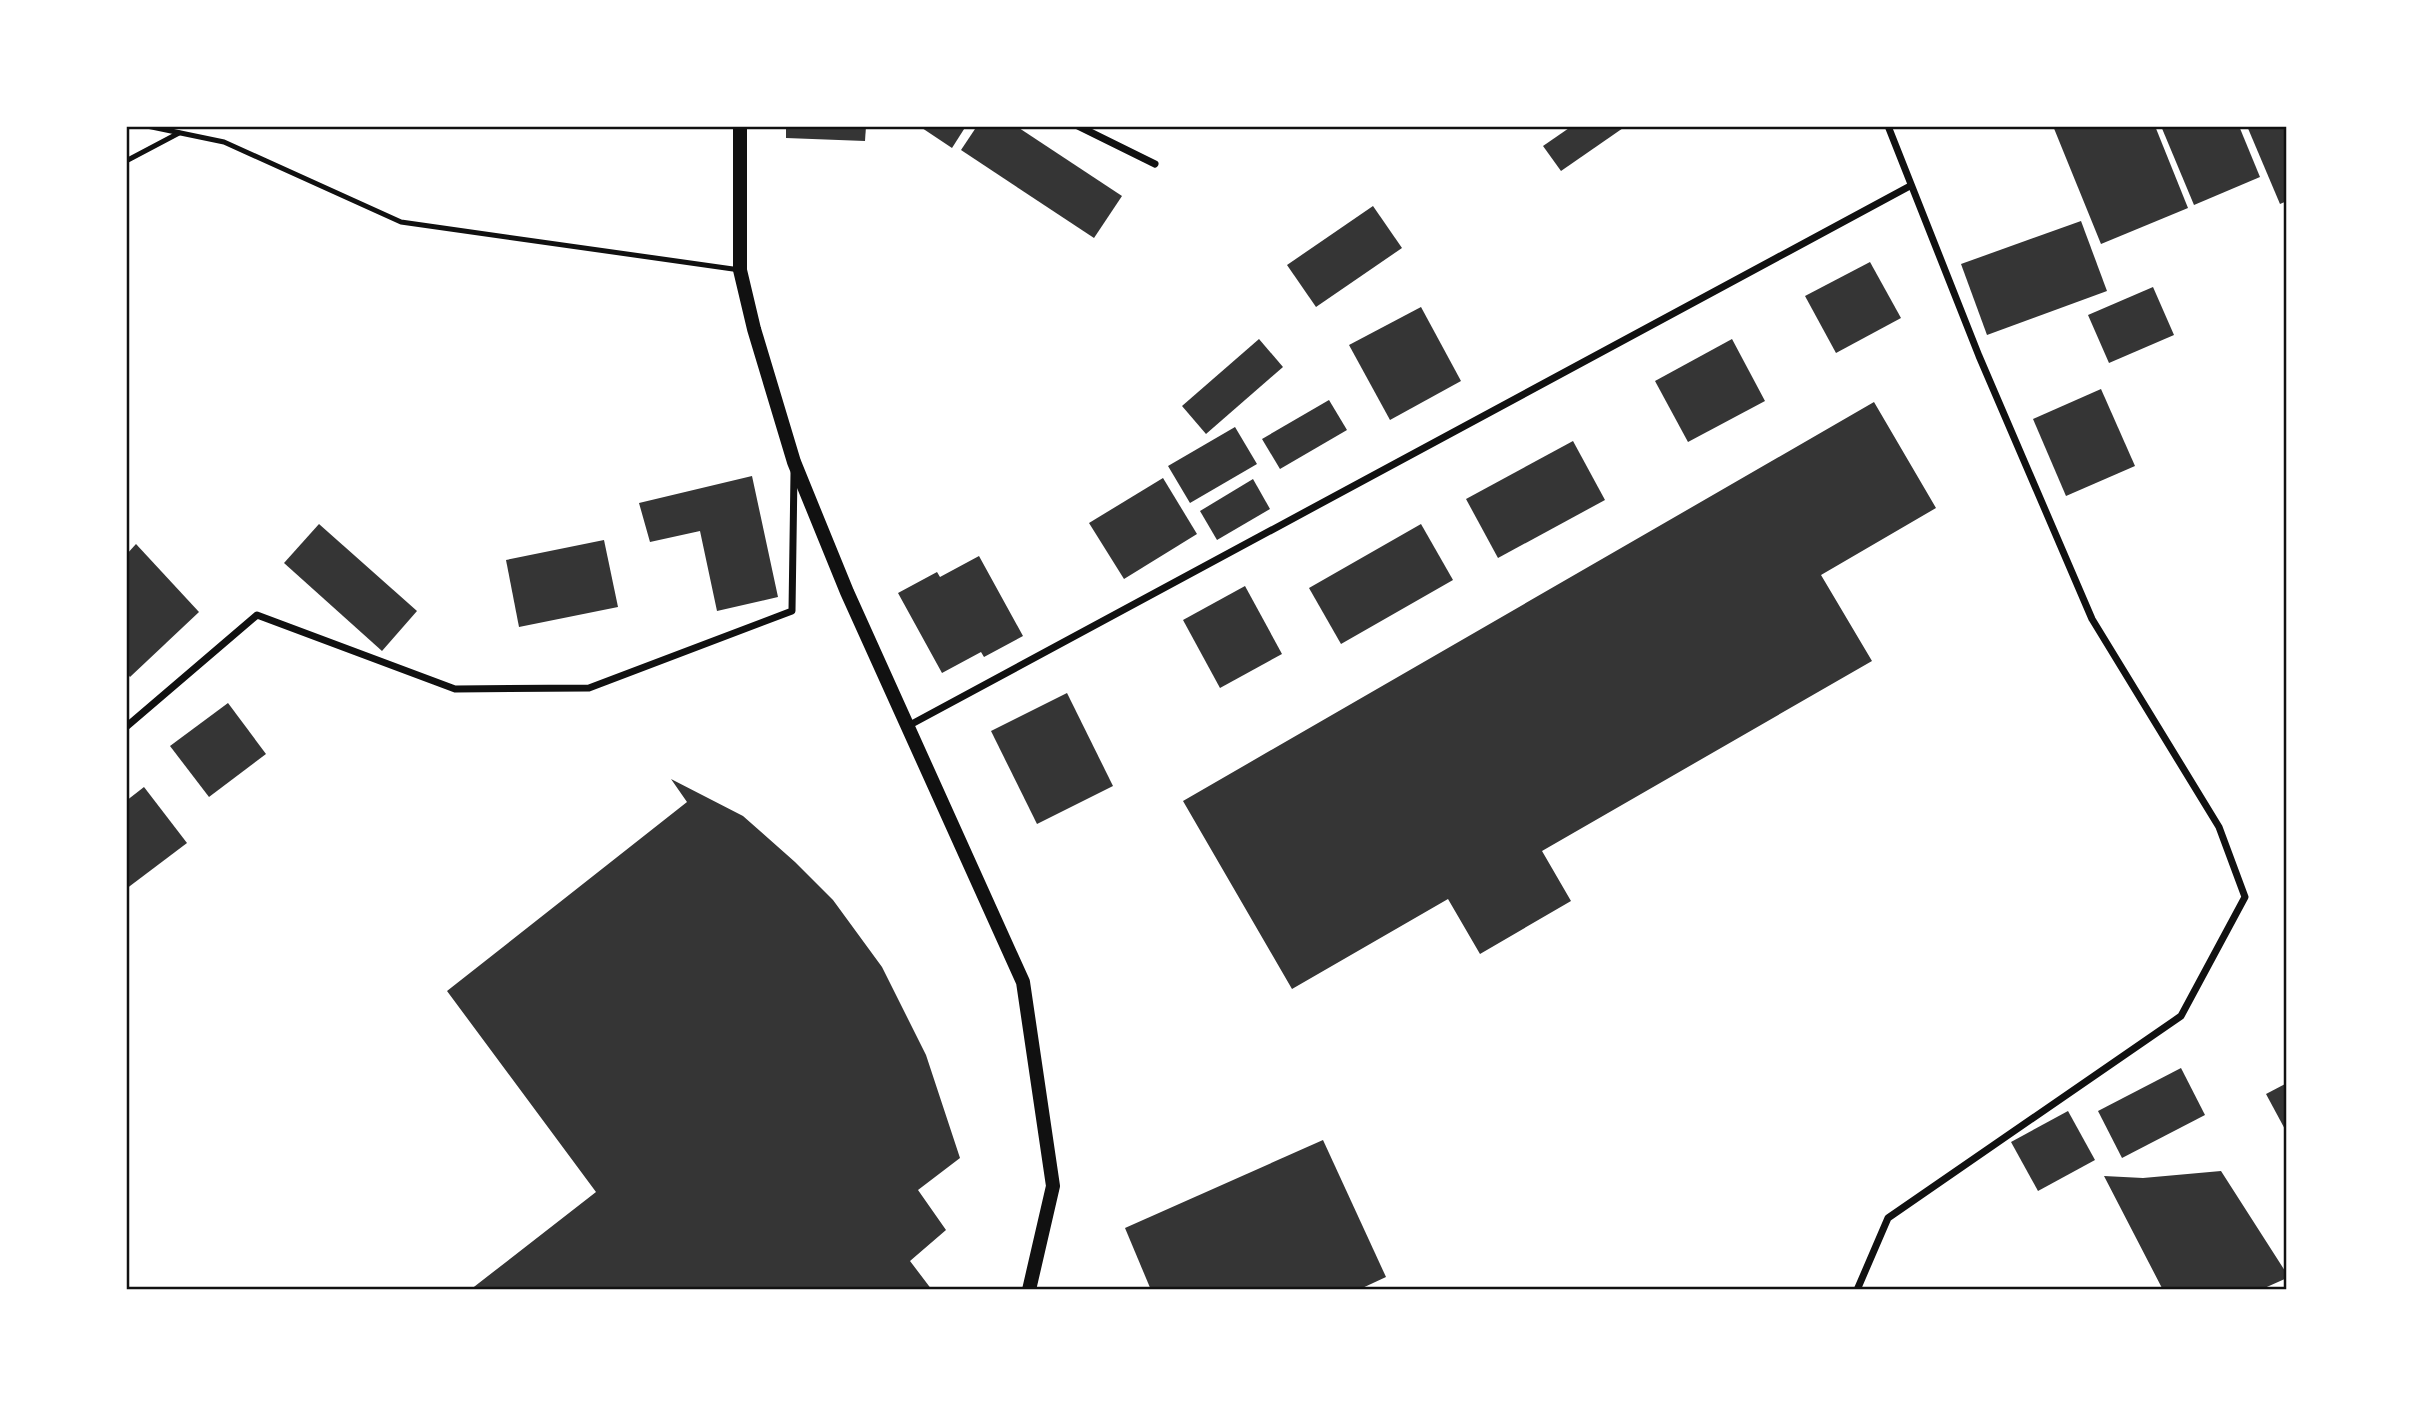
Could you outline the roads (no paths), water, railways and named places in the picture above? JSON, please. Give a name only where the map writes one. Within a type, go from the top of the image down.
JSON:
[{"type":"main road","points":[[740,126],[740,270],[754,329],[794,462],[847,592],[1023,982],[1053,1186],[1029,1290]]},
{"type":"street","points":[[1078,126],[1155,164]]},
{"type":"street","points":[[1857,1290],[1888,1218],[2181,1016],[2245,897],[2219,827],[2092,619],[1979,356],[1888,126]]},
{"type":"street","points":[[907,726],[1910,186]]},
{"type":"street","points":[[126,727],[257,615],[455,689],[589,688],[792,611],[794,462]]},
{"type":"lane","points":[[147,126],[224,142],[401,222],[740,270]]},
{"type":"lane","points":[[126,161],[178,132]]}]
